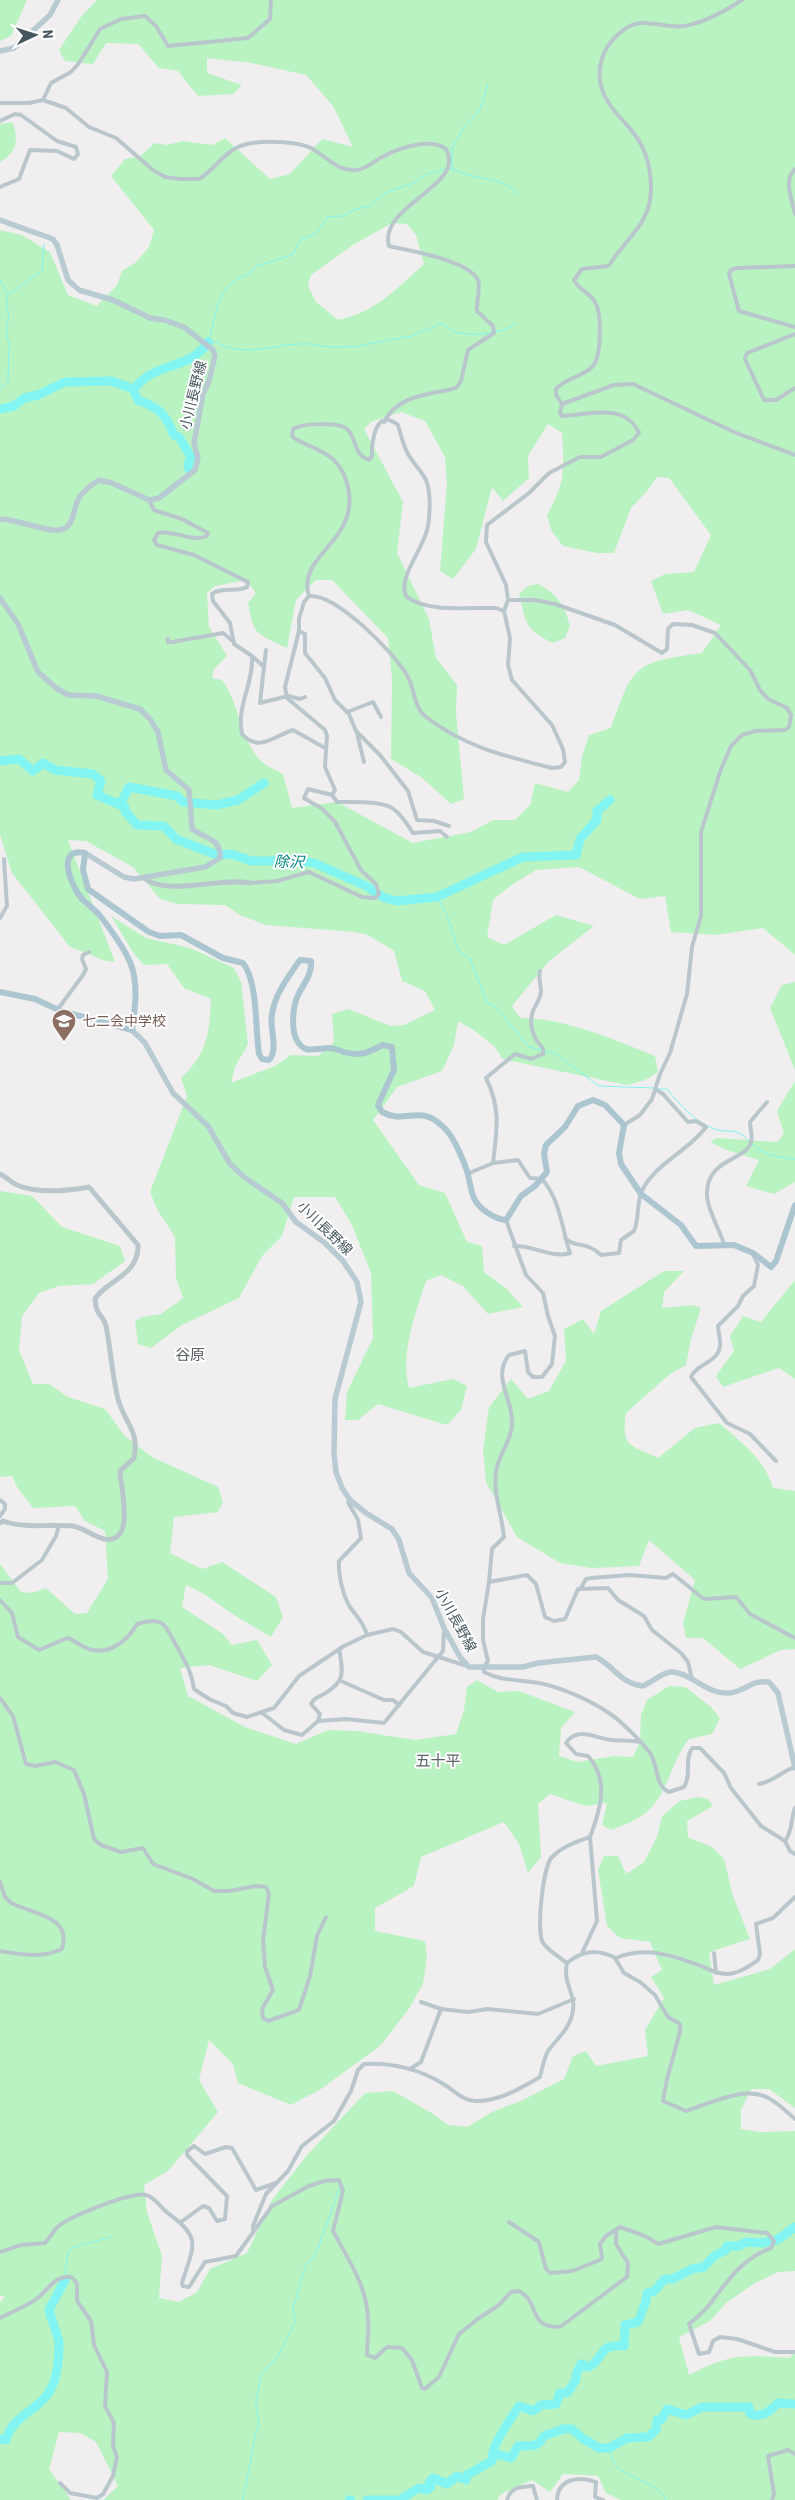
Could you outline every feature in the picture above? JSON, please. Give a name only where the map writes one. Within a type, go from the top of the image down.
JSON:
[{"type":"main road","points":[[0,51],[14,48],[50,14],[58,0]]},
{"type":"main road","name":"小川長野線","points":[[0,220],[53,240],[57,245],[68,280],[84,293],[112,300],[150,318],[164,320],[184,327],[213,350],[215,356],[209,382],[203,394],[194,443],[198,458],[194,470],[159,498],[149,500]]},
{"type":"main road","points":[[0,519],[15,520],[52,530],[64,530],[72,524],[78,500],[88,487],[99,480],[126,489],[149,500]]},
{"type":"main road","points":[[0,598],[18,624],[38,672],[56,688],[68,695],[96,696],[128,704],[140,709],[150,719],[158,732],[166,770],[189,790],[192,829],[216,841],[220,849],[220,858],[205,867],[145,879],[124,877],[85,853],[73,852],[68,855],[66,861],[69,872],[82,898],[101,916],[130,961],[136,993],[132,1030],[58,1009],[35,999],[0,992]]},
{"type":"main road","points":[[85,853],[83,870],[88,889],[108,904],[149,932],[160,936],[181,935],[223,958],[243,963],[250,973],[255,1002],[259,1054],[262,1059],[269,1060],[272,1054],[271,1017],[276,997],[300,960],[309,959],[312,968],[298,994],[295,1012],[294,1033],[301,1045],[311,1050],[334,1048],[356,1055],[363,1055],[383,1045],[392,1048],[394,1070],[378,1105],[382,1112],[393,1116],[422,1114],[433,1117],[449,1134],[467,1174],[471,1196],[478,1206],[492,1216],[506,1220],[521,1196],[542,1179],[547,1172],[544,1154],[546,1145],[565,1127],[578,1106],[588,1100],[600,1101],[624,1125],[619,1152],[621,1164],[641,1194],[681,1225],[696,1246],[734,1245],[753,1254],[765,1265],[774,1266],[795,1205]]},
{"type":"main road","name":"小川長野線","points":[[132,1030],[144,1043],[173,1093],[208,1126],[230,1164],[244,1178],[282,1203],[296,1222],[325,1243],[343,1260],[357,1282],[362,1302],[340,1377],[333,1420],[336,1472],[342,1488],[350,1500],[366,1513],[392,1529],[399,1540],[409,1573],[432,1598],[444,1628],[460,1657],[469,1667],[483,1668],[523,1667],[538,1663],[596,1657],[604,1661],[625,1681],[634,1685],[643,1686],[668,1672],[711,1690],[728,1693],[740,1690],[756,1681],[769,1682],[778,1692],[795,1767]]},
{"type":"street","points":[[43,100],[52,83],[76,67],[96,34],[110,23],[121,19],[145,16],[156,26],[168,46],[248,38],[270,20],[271,0]]},
{"type":"street","points":[[309,596],[318,596],[336,604],[374,637],[408,676],[420,710],[442,729],[471,745],[487,751],[552,768],[561,767],[565,762],[563,749],[552,725],[512,680],[508,665],[510,638],[504,611],[508,600],[505,577],[486,542],[487,525],[528,493],[549,473],[580,457],[600,457],[633,440],[639,433],[624,415],[596,412],[562,416],[560,412],[562,404],[556,395],[556,389],[564,381],[592,367],[596,360],[600,334],[598,308],[591,297],[574,280],[582,269],[608,266],[610,264],[641,223],[650,202],[650,172],[640,142],[617,115],[604,94],[600,75],[603,53],[616,36],[632,25],[644,23],[670,27],[693,24],[719,14],[742,0]]},
{"type":"street","points":[[0,103],[29,103],[43,100],[66,108],[89,127],[116,138],[153,170],[165,177],[180,179],[199,179],[231,150],[253,143],[275,142],[308,148],[328,162],[350,170],[361,169],[381,157],[410,146],[434,144],[446,148],[449,161],[444,176],[394,222],[390,232],[389,246],[468,269],[475,276],[479,284],[476,301],[478,314],[491,324],[494,333],[468,350],[461,381],[456,388],[404,400],[388,414],[384,422]]},
{"type":"street","points":[[0,121],[15,114],[21,115],[57,141],[76,147],[78,154],[74,159],[71,159],[57,151],[30,150],[19,179],[0,187]]},
{"type":"street","points":[[795,169],[791,173],[789,183],[795,214]]},
{"type":"street","points":[[795,266],[737,268],[731,270],[729,274],[740,311],[795,327]]},
{"type":"street","points":[[795,334],[747,354],[745,359],[764,400],[776,400],[795,388]]},
{"type":"street","points":[[562,404],[614,385],[633,384],[734,432],[795,455]]},
{"type":"street","points":[[332,795],[335,790],[325,767],[327,736],[325,730],[319,723],[296,708],[287,698],[285,687],[299,631],[302,606],[309,596],[306,581],[325,549],[341,533],[347,520],[350,498],[346,479],[334,460],[294,438],[292,436],[293,429],[302,425],[326,424],[341,426],[350,434],[360,454],[369,460],[372,456],[374,432],[379,424],[384,422],[398,425],[403,444],[428,485],[430,518],[424,544],[406,574],[404,591],[406,596],[419,604],[435,607],[496,608],[504,611]]},
{"type":"street","points":[[149,500],[154,510],[182,519],[208,532],[207,536],[198,538],[170,532],[158,533],[154,540],[157,545],[194,556],[248,582],[247,587],[243,590],[218,591],[212,594],[213,601],[230,622],[234,642]]},
{"type":"street","points":[[508,600],[535,600],[555,604],[615,625],[662,653],[667,649],[668,629],[673,624],[682,623],[708,629],[724,640],[750,670],[760,690],[768,699],[790,710],[791,720],[785,730],[755,731],[738,738],[731,746],[720,769],[701,832],[701,916],[692,947],[687,994],[670,1053],[649,1105],[640,1115],[624,1125]]},
{"type":"street","points":[[299,631],[305,634],[305,654],[325,678],[335,700],[347,712],[356,731],[364,762]]},
{"type":"street","points":[[168,639],[168,642],[172,642],[223,633],[264,667]]},
{"type":"street","points":[[266,650],[260,703],[287,698],[288,696],[300,699],[305,697]]},
{"type":"street","points":[[252,656],[251,677],[242,703],[242,734],[250,741],[263,744],[293,730],[325,748]]},
{"type":"street","points":[[347,712],[373,702],[381,717]]},
{"type":"street","points":[[356,731],[380,755],[408,792],[417,820],[434,821],[449,826]]},
{"type":"street","points":[[145,879],[153,884],[201,886],[229,880],[249,883],[277,881],[308,872],[362,897],[375,898],[379,894],[376,884],[362,870],[335,822],[321,808],[308,801],[304,795],[308,789],[332,795],[337,802],[362,802],[389,806],[395,809],[413,833],[440,831],[448,837]]},
{"type":"street","points":[[0,918],[7,906],[4,859]]},
{"type":"street","points":[[58,1009],[83,975],[86,969],[82,958],[83,955],[89,952]]},
{"type":"street","points":[[493,1163],[497,1131],[495,1096],[486,1078],[515,1054],[531,1059],[543,1054],[543,1048],[537,1042],[532,1027],[532,1014],[541,992],[538,978],[540,972]]},
{"type":"street","points":[[565,1238],[571,1244],[593,1247],[601,1255],[616,1255],[620,1250],[621,1240],[634,1231],[641,1194],[669,1158],[698,1138],[706,1127],[696,1121],[688,1122],[663,1094],[655,1089]]},
{"type":"street","points":[[724,1244],[708,1199],[708,1185],[711,1173],[749,1147],[752,1140],[750,1122],[767,1102]]},
{"type":"street","points":[[467,1174],[493,1163],[518,1160],[530,1178],[542,1179],[549,1186],[557,1205],[570,1253],[562,1256],[526,1246],[514,1246]]},
{"type":"street","points":[[0,1174],[17,1185],[35,1189],[60,1190],[88,1187],[138,1244],[138,1253],[127,1272],[95,1299],[96,1311],[106,1324],[110,1359],[118,1400],[132,1428],[136,1443],[134,1458],[120,1471],[125,1508],[124,1522],[117,1536],[104,1539],[77,1526],[24,1526],[3,1521],[0,1523]]},
{"type":"street","points":[[506,1220],[526,1275],[545,1297],[548,1316],[555,1336],[555,1350],[550,1368],[542,1377],[530,1376],[526,1353],[521,1350],[509,1355],[502,1368],[501,1377],[512,1422],[511,1432],[496,1472],[495,1490],[504,1537],[492,1549],[482,1631],[488,1661],[483,1668],[484,1672],[514,1682],[530,1682],[553,1686],[610,1713],[640,1742],[654,1762],[660,1783],[669,1792],[684,1787],[689,1778],[689,1753],[692,1748],[700,1748],[724,1773],[731,1788],[761,1826],[785,1841],[790,1851],[795,1854]]},
{"type":"street","points":[[753,1254],[758,1264],[754,1286],[742,1296],[738,1306],[718,1326],[721,1344],[717,1354],[691,1376],[728,1423],[750,1434],[776,1461]]},
{"type":"street","points":[[0,1500],[5,1504],[5,1509],[0,1516]]},
{"type":"street","points":[[350,1500],[348,1502],[358,1520],[361,1538],[339,1560],[340,1577],[350,1607],[365,1626],[366,1635]]},
{"type":"street","points":[[0,1583],[12,1583],[42,1560],[56,1536],[59,1525]]},
{"type":"street","points":[[489,1582],[527,1575],[536,1584],[545,1617],[554,1621],[565,1619],[576,1592],[581,1588],[586,1579],[630,1575],[666,1578],[673,1574],[704,1598],[736,1597],[750,1614],[795,1638]]},
{"type":"street","points":[[581,1588],[608,1588],[618,1600],[644,1616],[652,1630],[686,1658],[692,1681]]},
{"type":"street","points":[[0,1600],[12,1613],[18,1637],[39,1650],[67,1638],[84,1648],[113,1649],[125,1640],[137,1624],[158,1622],[167,1626],[191,1671],[194,1689],[208,1699],[226,1706],[233,1713],[247,1717],[274,1708],[299,1676],[339,1649],[366,1635],[393,1629],[401,1632],[423,1652],[469,1667]]},
{"type":"street","points":[[261,1712],[284,1730],[302,1735],[318,1722],[346,1719],[384,1723],[443,1651],[444,1628]]},
{"type":"street","points":[[318,1722],[320,1714],[312,1704],[314,1699],[332,1689],[341,1680],[343,1671],[339,1649]]},
{"type":"street","points":[[341,1680],[384,1700],[393,1700],[399,1705]]},
{"type":"street","points":[[0,1698],[13,1716],[26,1764],[35,1766],[49,1761],[74,1770],[84,1794],[94,1839],[101,1845],[121,1852],[142,1848],[153,1864],[193,1879],[214,1891],[229,1891],[256,1886],[266,1887],[269,1894],[264,1924],[265,1967],[273,1986],[273,1993],[262,2009],[264,2018],[268,2021],[299,2010],[310,1976],[317,1936],[326,1917]]},
{"type":"street","points":[[582,1953],[597,1921],[590,1837],[600,1809],[599,1772],[588,1756],[576,1754],[566,1743],[570,1738],[579,1734],[590,1734],[611,1740],[640,1742]]},
{"type":"street","points":[[759,1784],[767,1783],[784,1770],[795,1767]]},
{"type":"street","points":[[785,1841],[789,1836],[790,1820],[795,1808]]},
{"type":"street","points":[[567,1962],[548,1948],[541,1935],[540,1916],[544,1874],[551,1858],[565,1846],[590,1837]]},
{"type":"street","points":[[0,1882],[5,1897],[12,1903],[58,1922],[64,1932],[64,1938],[62,1949],[48,1953],[26,1955],[0,1951]]},
{"type":"street","points":[[615,1958],[632,1952],[645,1951],[676,1958],[716,1973],[734,1974],[758,1960],[760,1954],[756,1924],[774,1918],[795,1897]]},
{"type":"street","points":[[567,1962],[582,1953],[596,1951],[615,1958],[624,1973],[640,1982],[655,1996],[668,2017],[680,2024],[680,2032],[663,2101],[686,2111],[712,2102],[754,2094],[771,2099],[795,2119]]},
{"type":"street","points":[[714,1953],[716,1973]]},
{"type":"street","points":[[253,2230],[266,2194],[288,2171],[302,2146],[334,2121],[351,2091],[358,2070],[364,2064],[373,2063],[410,2069],[446,2085],[465,2099],[476,2101],[510,2093],[540,2077],[547,2052],[572,2018],[574,1999],[565,1978],[567,1962]]},
{"type":"street","points":[[421,2002],[441,2009],[468,2012],[488,2009],[538,2014],[574,1999]]},
{"type":"street","points":[[410,2069],[421,2062],[441,2009]]},
{"type":"street","points":[[181,2222],[203,2206],[209,2208],[217,2221],[225,2219],[226,2216],[227,2196],[188,2155],[187,2151],[192,2146],[205,2154],[226,2147],[232,2148],[256,2190],[276,2183]]},
{"type":"street","points":[[0,2252],[21,2245],[45,2243],[58,2226],[103,2203],[142,2194],[152,2197],[192,2234],[192,2255],[182,2283],[186,2287],[192,2284],[205,2262],[236,2256],[272,2206],[309,2186],[324,2181],[338,2180],[343,2191],[333,2231],[353,2267],[362,2289],[369,2319],[366,2355],[375,2358],[387,2347],[402,2348],[412,2360],[422,2388],[425,2389],[439,2376],[460,2334],[479,2318],[499,2305],[511,2292],[519,2291],[527,2297],[545,2326],[560,2327],[601,2295],[619,2285],[627,2277],[629,2268],[616,2244],[616,2230]]},
{"type":"street","points":[[509,2222],[540,2242],[546,2269],[550,2273],[572,2270],[600,2260],[602,2258],[600,2244],[606,2236],[620,2227],[658,2244],[716,2226],[767,2233],[774,2241],[771,2248],[760,2252],[729,2277],[708,2307],[689,2324],[699,2354],[708,2352],[713,2341],[720,2337],[737,2339],[775,2352],[795,2352]]},
{"type":"street","points":[[0,2318],[39,2297],[49,2284],[59,2279],[70,2276],[77,2283],[77,2301],[91,2321],[94,2345],[107,2372],[105,2406],[114,2423],[113,2446],[117,2462],[106,2488],[97,2498],[70,2493],[60,2483]]},
{"type":"street","points":[[772,2500],[774,2494],[768,2456],[788,2450],[795,2454]]},
{"type":"street","points":[[557,2500],[562,2486],[570,2480],[580,2478],[596,2482],[595,2497],[603,2500]]},
{"type":"street","points":[[507,2500],[510,2492],[515,2488],[533,2486],[538,2500]]},
{"type":"green space","points":[[0,0],[27,0],[11,36],[0,41]]},
{"type":"green space","points":[[97,0],[795,0],[795,955],[763,928],[715,935],[671,932],[665,896],[640,899],[579,867],[536,870],[510,886],[493,900],[487,937],[504,945],[556,915],[594,926],[549,961],[512,1006],[520,1018],[553,1021],[571,1025],[623,1043],[655,1056],[658,1072],[645,1080],[627,1085],[503,1059],[495,1047],[475,1031],[458,1021],[454,1045],[442,1071],[397,1087],[373,1120],[419,1185],[445,1193],[467,1242],[482,1246],[484,1272],[507,1289],[523,1307],[488,1314],[463,1286],[441,1275],[426,1281],[410,1334],[406,1362],[407,1375],[409,1388],[453,1379],[467,1386],[461,1410],[447,1425],[378,1404],[358,1420],[345,1420],[347,1392],[373,1338],[371,1273],[352,1225],[335,1197],[294,1197],[282,1236],[262,1256],[239,1298],[182,1325],[151,1348],[138,1344],[135,1321],[142,1317],[161,1314],[183,1298],[176,1278],[175,1237],[157,1209],[150,1192],[187,1096],[181,1078],[197,1060],[208,1033],[211,999],[184,988],[167,964],[144,965],[134,954],[111,916],[146,938],[190,948],[234,968],[241,982],[248,1044],[235,1067],[231,1083],[275,1066],[291,1055],[318,1056],[334,1042],[332,1014],[349,1009],[390,1026],[404,1025],[435,1010],[425,991],[402,981],[394,951],[368,935],[355,932],[266,925],[240,915],[225,905],[177,904],[160,899],[133,867],[86,841],[68,840],[115,962],[106,961],[70,947],[12,873],[0,835],[0,230],[22,235],[50,252],[68,295],[97,306],[117,285],[122,271],[135,263],[149,247],[154,230],[111,176],[125,159],[139,157],[155,143],[167,145],[183,141],[212,145],[225,138],[270,179],[290,174],[322,139],[353,147],[333,106],[306,75],[252,63],[207,58],[207,73],[242,85],[233,94],[198,96],[178,71],[159,68],[138,44],[106,43],[93,64],[65,61],[59,50],[81,17]],"holes":[[[392,223],[407,224],[416,235],[424,264],[395,291],[375,305],[338,320],[316,302],[308,286],[311,275],[353,245]],[[401,412],[425,421],[445,457],[447,483],[440,571],[453,579],[476,549],[492,487],[503,501],[529,478],[528,456],[548,424],[562,433],[563,466],[561,484],[547,515],[551,530],[563,546],[597,553],[614,553],[631,508],[657,477],[669,478],[711,535],[694,572],[665,574],[651,581],[663,614],[688,610],[721,625],[702,653],[680,656],[649,664],[632,678],[625,690],[611,728],[589,735],[582,757],[579,780],[568,792],[535,783],[530,805],[515,820],[493,820],[471,832],[413,843],[337,802],[292,808],[283,774],[265,764],[253,751],[243,731],[228,689],[222,680],[212,678],[214,669],[227,656],[209,627],[207,593],[215,586],[246,580],[256,593],[248,603],[252,622],[258,633],[287,648],[296,600],[316,580],[332,580],[388,638],[392,679],[391,759],[421,777],[451,804],[464,799],[456,712],[457,685],[436,658],[429,619],[397,553],[403,502],[364,429],[371,422]]]},
{"type":"green space","points":[[13,122],[16,135],[15,145],[10,154],[0,162],[0,124]]},
{"type":"green space","points":[[538,584],[551,592],[563,606],[570,626],[565,638],[553,643],[532,629],[525,619],[523,612],[519,594],[528,586]]},
{"type":"green space","points":[[795,982],[795,1070],[770,1008],[782,985]]},
{"type":"green space","points":[[795,1081],[795,1182],[774,1194],[746,1186],[759,1160],[729,1151],[710,1142],[717,1138],[777,1142],[784,1134],[777,1111]]},
{"type":"green space","points":[[0,1191],[32,1196],[62,1227],[120,1246],[125,1261],[93,1284],[59,1286],[39,1293],[22,1316],[19,1350],[33,1384],[49,1384],[68,1397],[105,1409],[125,1436],[152,1457],[218,1487],[223,1502],[218,1512],[174,1517],[170,1553],[202,1569],[222,1562],[276,1597],[283,1617],[271,1637],[204,1594],[186,1585],[182,1607],[223,1634],[232,1645],[257,1640],[272,1665],[257,1681],[209,1665],[180,1668],[188,1696],[245,1727],[296,1744],[328,1730],[357,1731],[415,1740],[456,1734],[464,1710],[467,1687],[477,1680],[498,1692],[519,1691],[575,1712],[561,1728],[559,1756],[578,1762],[614,1756],[633,1757],[640,1742],[641,1715],[647,1700],[669,1686],[685,1687],[711,1707],[720,1718],[712,1734],[689,1739],[656,1801],[649,1810],[629,1823],[611,1830],[602,1825],[607,1803],[585,1806],[550,1794],[538,1804],[541,1857],[528,1873],[519,1844],[504,1822],[421,1857],[414,1886],[375,1908],[375,1931],[425,1941],[427,1956],[423,1984],[408,2010],[381,2045],[321,2089],[291,2105],[238,2083],[233,2064],[209,2040],[199,2080],[218,2112],[168,2171],[144,2185],[147,2212],[162,2256],[159,2298],[179,2302],[197,2292],[210,2269],[247,2253],[272,2200],[307,2155],[365,2093],[393,2091],[448,2125],[467,2127],[492,2112],[523,2100],[564,2079],[573,2056],[586,2051],[596,2066],[648,2056],[645,2030],[664,1998],[651,1977],[662,1970],[650,1942],[620,1938],[607,1926],[598,1870],[604,1856],[618,1856],[626,1874],[644,1862],[657,1837],[662,1816],[680,1801],[698,1797],[708,1799],[713,1806],[687,1821],[688,1837],[712,1847],[724,1859],[733,1896],[750,1939],[709,1952],[714,1985],[770,1969],[795,1949],[795,2108],[769,2089],[751,2089],[741,2110],[741,2129],[759,2132],[795,2131],[795,2271],[778,2272],[755,2283],[726,2303],[710,2321],[679,2337],[689,2375],[727,2359],[749,2356],[790,2358],[795,2351],[795,2500],[621,2500],[606,2493],[598,2476],[563,2474],[550,2492],[532,2480],[501,2494],[497,2500],[103,2500],[118,2486],[96,2442],[80,2433],[59,2432],[49,2469],[71,2500],[0,2500],[0,2302],[5,2297],[0,2295],[0,1564],[21,1592],[32,1593],[46,1588],[75,1614],[87,1613],[108,1579],[105,1531],[85,1521],[75,1506],[33,1508],[17,1487],[12,1476],[0,1477]]},
{"type":"green space","points":[[664,1271],[684,1271],[664,1292],[662,1308],[692,1305],[701,1308],[691,1339],[686,1365],[670,1374],[626,1413],[626,1438],[634,1447],[658,1458],[695,1428],[719,1423],[744,1444],[758,1460],[769,1477],[773,1488],[795,1491],[795,1649],[781,1650],[740,1669],[703,1638],[686,1638],[683,1623],[695,1580],[649,1540],[639,1566],[591,1568],[560,1563],[517,1537],[486,1482],[483,1450],[489,1407],[511,1379],[528,1399],[549,1391],[566,1361],[564,1329],[583,1319],[594,1334],[601,1311]]},
{"type":"green space","points":[[795,1280],[795,1379],[779,1368],[723,1387],[716,1376],[734,1351],[730,1336],[743,1316],[761,1322]]},
{"type":"waterway","points":[[449,169],[452,169],[452,148],[464,127],[480,110],[488,84]]},
{"type":"waterway","points":[[445,169],[424,175],[416,182],[385,193],[370,206],[356,209],[343,216],[328,217],[316,233],[301,240],[292,255],[257,266],[234,281],[225,291],[218,304],[208,342],[213,341],[225,347],[249,350],[298,344],[353,347],[412,336],[442,323],[454,331],[463,334],[487,334],[503,330],[516,323]]},
{"type":"waterway","points":[[452,169],[496,181],[512,188],[519,194]]},
{"type":"waterway","points":[[0,388],[8,382],[9,343],[7,339],[8,311],[6,306],[8,295],[42,271],[44,244]]},
{"type":"waterway","points":[[0,280],[8,294]]},
{"type":"waterway","points":[[0,409],[14,406],[24,398],[38,395],[65,382],[112,381],[133,389],[146,377],[195,356],[208,342]]},
{"type":"waterway","points":[[133,389],[138,400],[156,409],[168,421],[174,435],[179,437],[191,457],[188,464],[189,469]]},
{"type":"waterway","name":"除沢","points":[[0,761],[19,759],[33,771],[43,763],[55,770],[93,774],[101,781],[97,795],[125,807],[125,811],[137,825],[164,826],[176,839],[217,855],[231,854],[252,861],[302,861],[314,863],[366,886],[385,898],[397,901],[437,897],[523,857],[576,855],[580,839],[597,820],[597,811],[610,800]]},
{"type":"waterway","points":[[118,804],[122,801],[129,787],[177,796],[183,802],[216,805],[238,800],[264,783]]},
{"type":"waterway","points":[[437,897],[447,915],[458,950],[470,959],[487,1002],[497,1008],[529,1047],[556,1054],[599,1086],[654,1088]]},
{"type":"waterway","points":[[658,1089],[667,1089],[700,1122],[714,1129],[736,1132],[749,1141]]},
{"type":"waterway","points":[[752,1144],[761,1151],[772,1155],[795,1159]]},
{"type":"waterway","points":[[243,2500],[258,2428],[256,2398],[261,2375],[279,2355],[295,2322],[293,2309],[305,2267],[316,2254],[340,2187]]},
{"type":"waterway","points":[[493,2453],[500,2437],[519,2406],[533,2411],[541,2405],[556,2404],[560,2393],[567,2393],[576,2380],[581,2364],[588,2367],[598,2360],[605,2349],[624,2346],[625,2325],[638,2322],[647,2293],[654,2291],[665,2279],[673,2279],[692,2269],[704,2267],[714,2256],[726,2250],[727,2246],[739,2246],[746,2242],[761,2243],[777,2240],[795,2227]]},
{"type":"waterway","points":[[65,2274],[68,2253],[71,2248],[111,2237]]},
{"type":"waterway","points":[[0,2439],[6,2440],[14,2425],[42,2401],[53,2384],[58,2363],[59,2343],[49,2310],[65,2280]]},
{"type":"waterway","points":[[399,2500],[419,2488],[427,2490],[431,2487],[429,2483],[433,2478],[447,2484],[457,2476],[466,2480],[467,2475],[492,2461],[493,2453],[511,2458],[518,2446],[536,2445],[544,2436],[563,2429],[572,2429],[582,2438],[599,2448],[609,2448],[627,2438],[648,2437],[656,2430],[657,2420],[662,2419],[667,2409],[686,2415],[702,2407],[749,2407],[750,2414],[759,2415],[769,2411],[778,2403],[795,2404]]},
{"type":"waterway","points":[[609,2448],[617,2467],[651,2485],[667,2500]]},
{"type":"waterway","points":[[367,2500],[395,2500]]},
{"type":"place","name":"七二会中学校","points":[[64,1042]]},
{"type":"district","name":"谷原","points":[[190,1355]]},
{"type":"district","name":"五十平","points":[[438,1761]]}]
